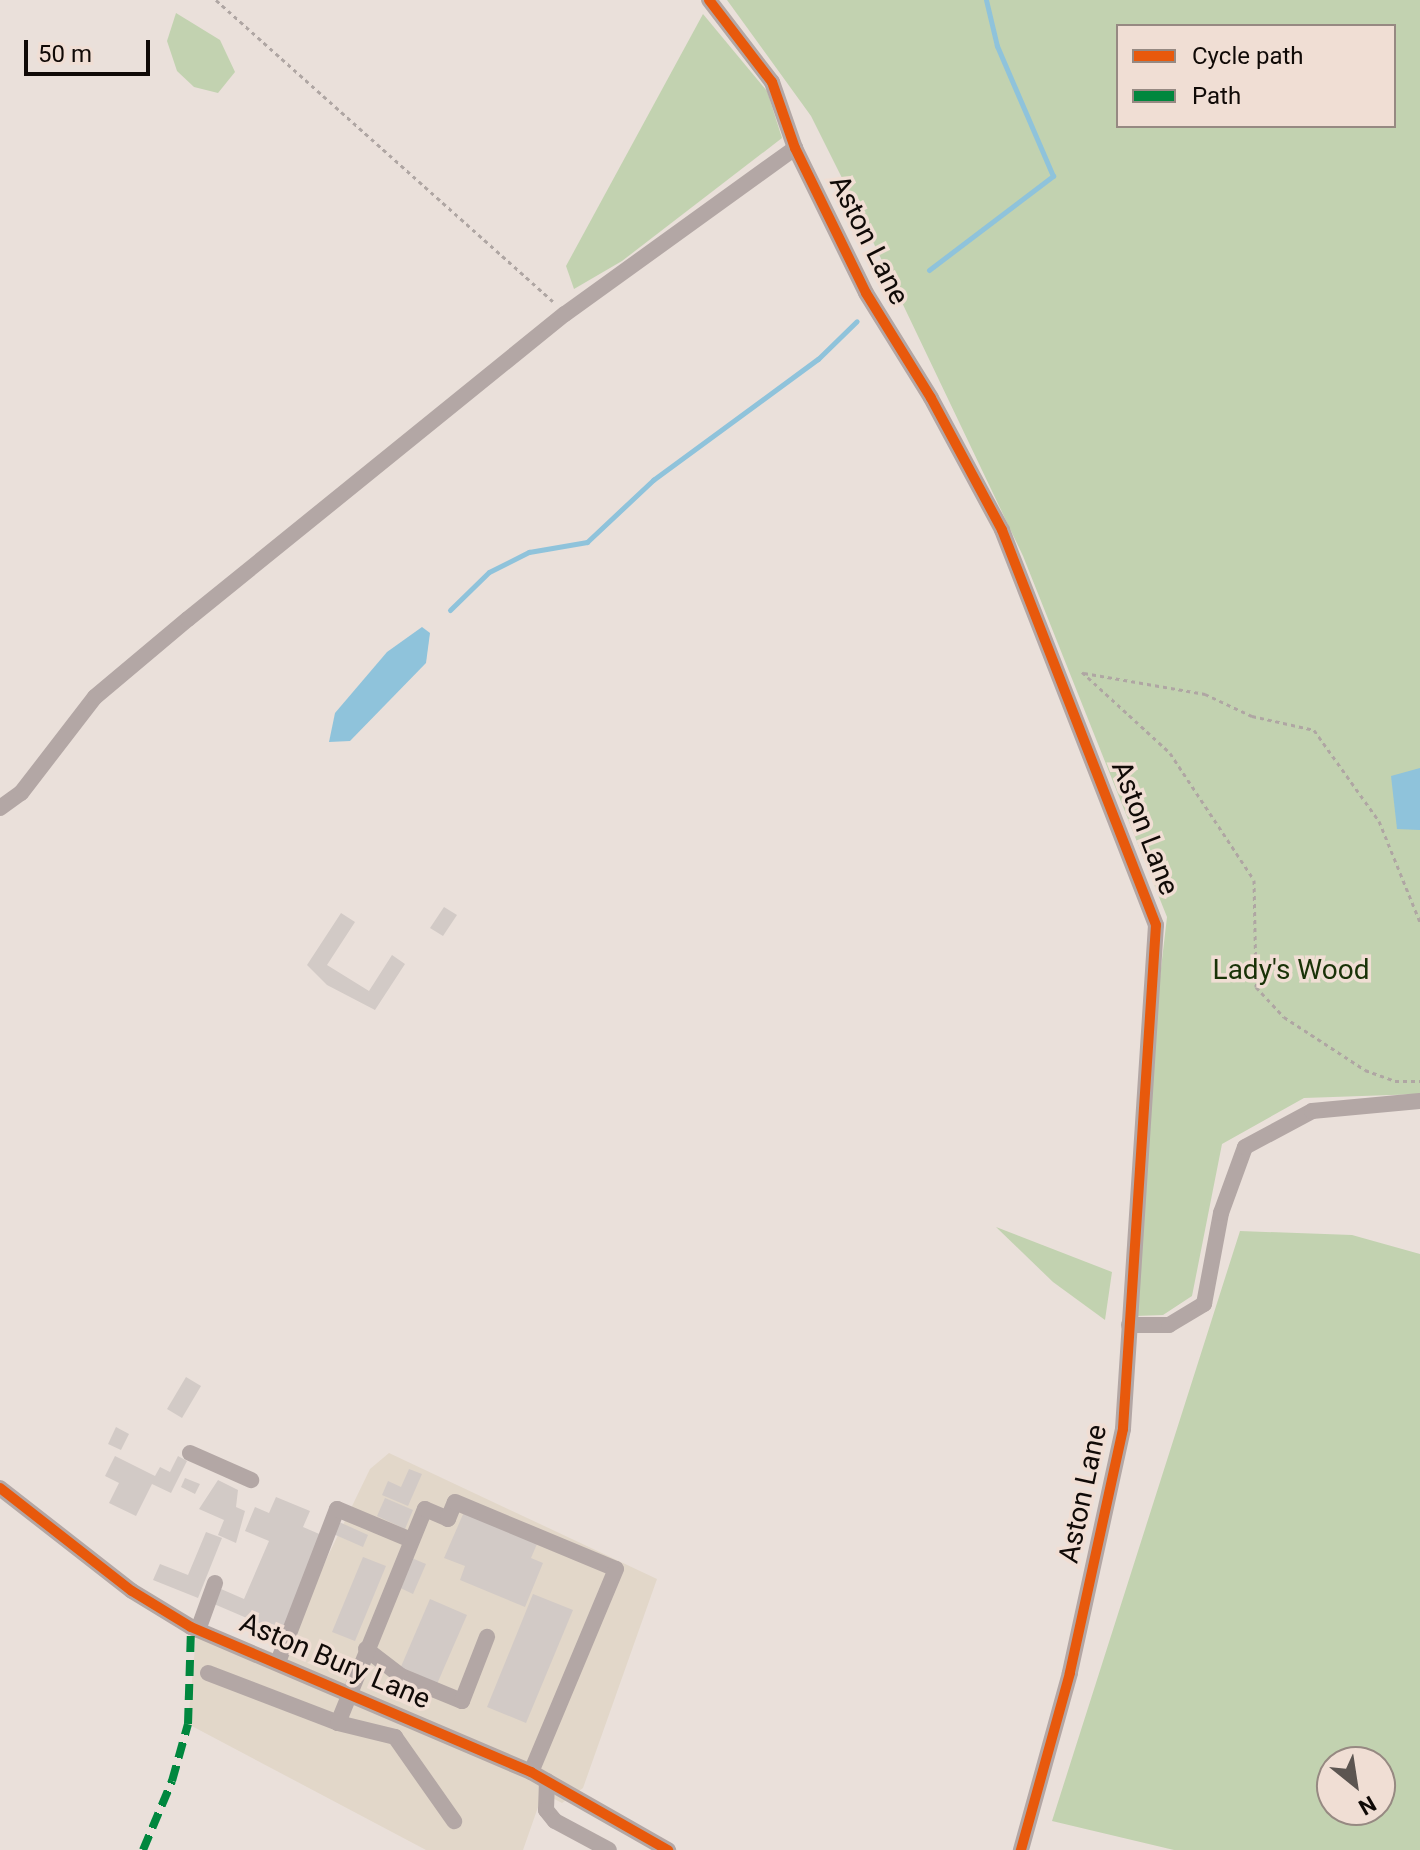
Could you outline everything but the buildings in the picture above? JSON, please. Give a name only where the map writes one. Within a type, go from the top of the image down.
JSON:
[{"type":"street","name":"Aston Lane","points":[[709,0],[772,82],[795,148],[866,293],[931,398],[1002,530],[1156,925],[1123,1429],[1070,1673],[1021,1850]]},
{"type":"street","points":[[0,808],[21,793],[95,697],[565,314],[795,148]]},
{"type":"street","points":[[1129,1325],[1169,1325],[1204,1304],[1221,1213],[1245,1147],[1312,1111],[1420,1101]]},
{"type":"street","points":[[190,1453],[251,1480]]},
{"type":"street","name":"Aston Bury Lane","points":[[0,1488],[132,1591],[198,1630],[531,1772],[668,1850]]},
{"type":"street","points":[[338,1723],[348,1692],[425,1509],[448,1519],[455,1502],[616,1569],[531,1772]]},
{"type":"street","points":[[278,1662],[337,1509],[411,1540]]},
{"type":"street","points":[[198,1630],[215,1583]]},
{"type":"street","points":[[366,1649],[401,1676],[462,1701],[487,1637]]},
{"type":"street","points":[[208,1673],[338,1723],[395,1737],[454,1821]]},
{"type":"street","points":[[547,1781],[546,1810],[555,1821],[609,1850]]},
{"type":"path","points":[[216,0],[529,276],[565,314]]},
{"type":"path","points":[[1082,672],[1170,753],[1254,880],[1256,987],[1284,1017],[1365,1070],[1395,1081],[1420,1081]]},
{"type":"path","points":[[1058,673],[1082,672],[1205,694],[1252,716],[1314,730],[1379,821],[1420,922]]},
{"type":"shaded area","points":[[389,1453],[657,1579],[583,1788],[562,1803],[543,1793],[523,1850],[426,1850],[188,1724],[197,1626],[280,1655],[370,1469]]},
{"type":"green space","name":"Lady's Wood","points":[[727,0],[1420,0],[1420,1094],[1304,1098],[1222,1144],[1192,1296],[1163,1315],[1135,1316],[1150,1062],[1167,917],[1023,556],[811,116]]},
{"type":"green space","points":[[176,13],[220,40],[235,72],[218,93],[194,87],[177,71],[167,41]]},
{"type":"green space","points":[[703,14],[767,91],[782,138],[622,261],[574,289],[566,266]]},
{"type":"green space","points":[[996,1227],[1112,1272],[1105,1320],[1053,1282]]},
{"type":"green space","points":[[1240,1231],[1352,1235],[1420,1254],[1420,1850],[1174,1850],[1052,1821]]},
{"type":"water","points":[[422,627],[430,633],[426,663],[350,741],[329,742],[335,713],[387,652]]},
{"type":"water","points":[[1420,768],[1420,830],[1397,829],[1391,776]]},
{"type":"waterway","points":[[929,270],[1053,176],[997,46],[986,0]]},
{"type":"waterway","points":[[450,610],[489,572],[529,552],[587,542],[653,480],[818,359],[857,321]]},
{"type":"marked path","points":[[143,1850],[172,1781],[188,1724],[191,1627]]},
{"type":"cycle path","points":[[709,0],[772,82],[795,148],[866,293],[931,398],[1002,530],[1156,925],[1123,1429],[1070,1673],[1021,1850]]},
{"type":"cycle path","points":[[0,1488],[132,1591],[191,1627],[531,1772],[668,1850]]}]
